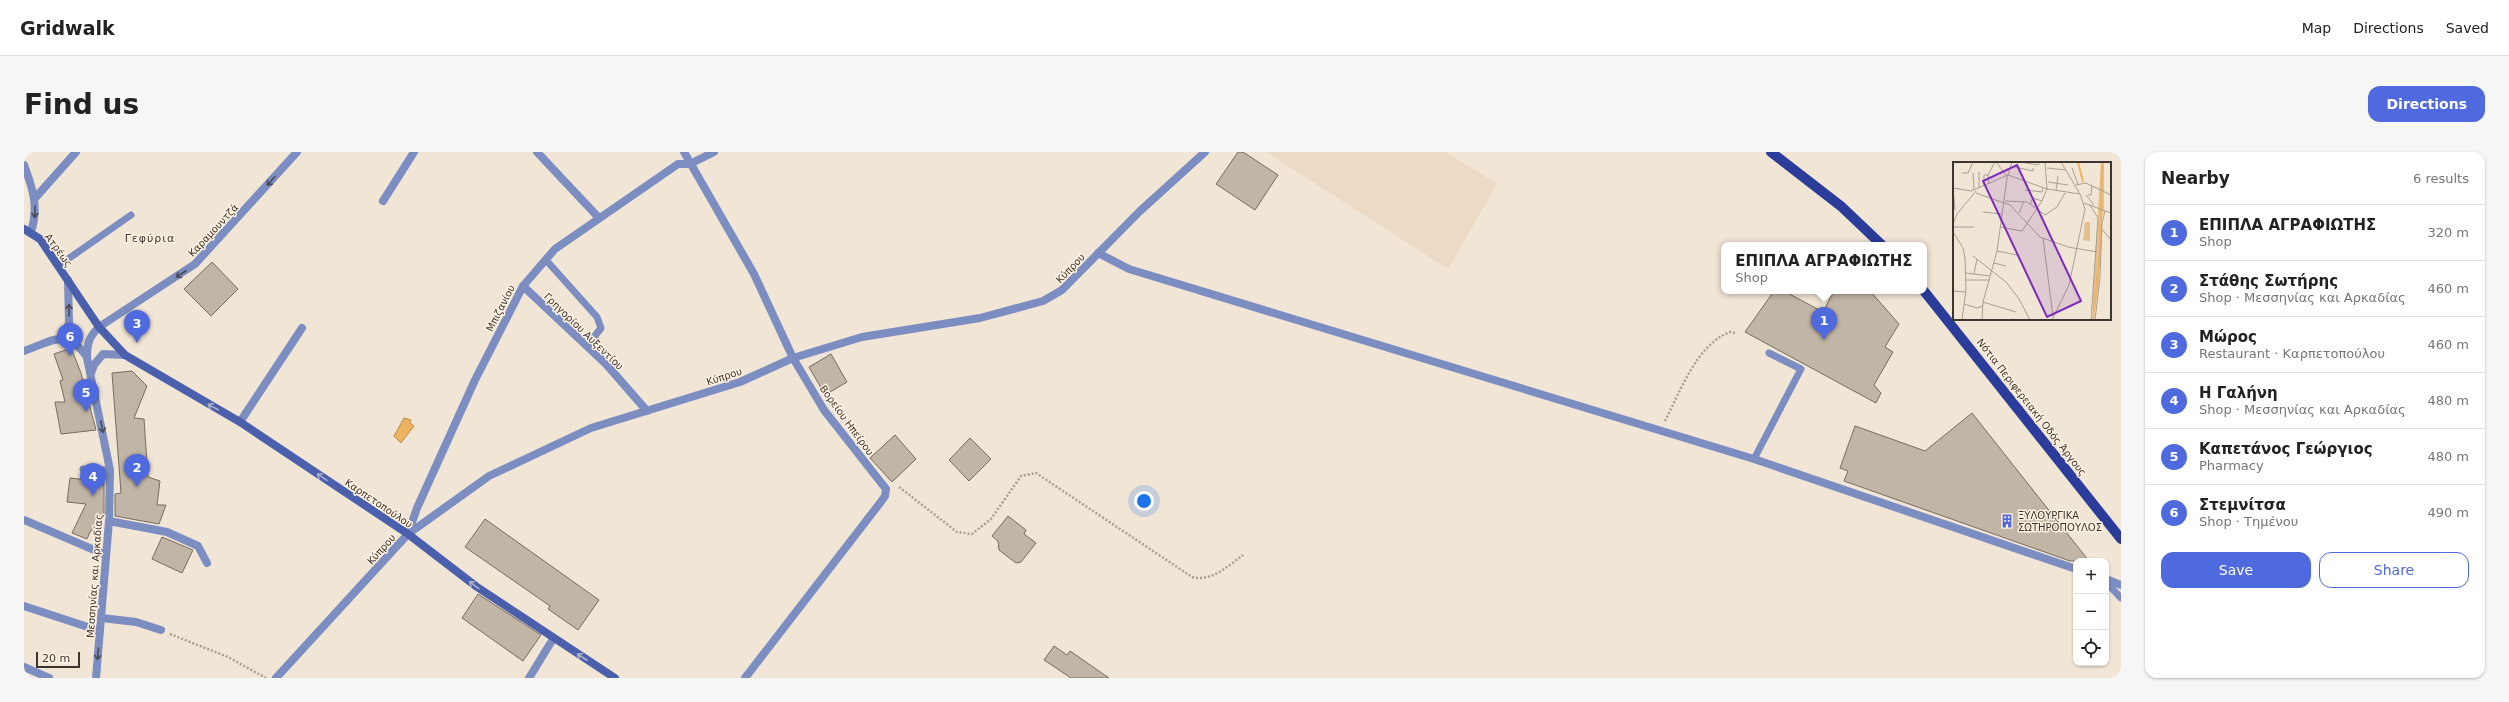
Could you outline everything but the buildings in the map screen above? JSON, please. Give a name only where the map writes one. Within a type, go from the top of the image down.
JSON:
[{"type":"main road","points":[[1771,152],[1842,207],[1879,242]]},
{"type":"main road","name":"Ατρέως","points":[[27,231],[40,239],[100,327]]},
{"type":"main road","name":"Νότια Περιφερειακή Οδός Άργους","points":[[1926,294],[2121,539]]},
{"type":"main road","name":"Καρπετοπούλου","points":[[100,327],[125,355],[240,422],[408,534],[477,587],[553,639],[615,678]]},
{"type":"street","points":[[36,197],[76,152]]},
{"type":"street","name":"Καραμουντζά","points":[[91,335],[100,327],[195,264],[297,152]]},
{"type":"street","points":[[383,201],[414,152]]},
{"type":"street","points":[[537,152],[599,218]]},
{"type":"street","name":"Βορείου Ηπείρου","points":[[684,152],[754,274],[793,358],[824,410],[886,489],[885,496],[745,678]]},
{"type":"street","name":"Μπιζανίου","points":[[408,534],[417,508],[475,380],[523,286],[555,249],[599,218],[678,164],[690,164],[714,152]]},
{"type":"street","name":"Κύπρου","points":[[276,678],[408,534],[490,476],[590,428],[740,382],[793,358],[862,337],[980,318],[1043,301],[1062,290],[1140,211],[1205,152]]},
{"type":"street","name":"Ατρέως","points":[[24,165],[36,197],[35,219],[27,231]]},
{"type":"street","points":[[1098,253],[1129,268],[1754,459],[2073,568]]},
{"type":"street","name":"Ατρέως","points":[[63,338],[69,323],[68,280]]},
{"type":"street","name":"Γρηγορίου Αυξεντίου","points":[[523,286],[606,364],[646,411]]},
{"type":"street","points":[[240,422],[302,328]]},
{"type":"street","name":"Μεσσηνίας και Αρκαδίας","points":[[91,335],[87,345],[87,358],[110,470],[110,521],[96,678]]},
{"type":"street","points":[[24,351],[63,338],[70,339],[78,344],[87,358]]},
{"type":"street","name":"Καρπετοπούλου","points":[[91,374],[94,365],[104,354],[125,355]]},
{"type":"street","points":[[24,520],[106,555]]},
{"type":"street","points":[[110,521],[167,532],[198,546],[207,563]]},
{"type":"street","points":[[2109,582],[2121,585]]},
{"type":"street","points":[[24,606],[100,631]]},
{"type":"street","points":[[102,618],[136,622],[161,630]]},
{"type":"street","points":[[529,678],[553,639]]},
{"type":"street","points":[[24,667],[49,678]]},
{"type":"lane","points":[[58,266],[130,215]]},
{"type":"lane","points":[[546,260],[597,317],[601,328],[587,346]]},
{"type":"lane","points":[[1754,459],[1801,369],[1769,353]]},
{"type":"lane","points":[[83,469],[110,470]]},
{"type":"lane","points":[[2109,584],[2121,598]]},
{"type":"path","points":[[1660,431],[1701,356],[1719,336],[1730,332],[1735,334]]},
{"type":"path","points":[[899,487],[957,532],[972,534],[991,519],[1021,476],[1036,473],[1192,577],[1198,578],[1211,576],[1243,555]]},
{"type":"path","points":[[161,630],[228,657],[266,678]]},
{"type":"shaded area","points":[[1266,152],[1446,152],[1497,184],[1448,269]]},
{"type":"shaded area","points":[[404,418],[411,420],[410,423],[414,426],[401,443],[394,436]]},
{"type":"place","name":"ΕΠΙΠΛΑ ΑΓΡΑΦΙΩΤΗΣ","points":[[1824,340]]},
{"type":"place","name":"Μώρος","points":[[137,343]]},
{"type":"place","name":"Στεμνίτσα","points":[[70,356]]},
{"type":"place","name":"Καπετάνος Γεώργιος","points":[[86,412]]},
{"type":"place","name":"Στάθης Σωτήρης","points":[[137,487]]},
{"type":"place","name":"Η Γαλήνη","points":[[93,496]]},
{"type":"place","name":"ΞΥΛΟΥΡΓΙΚΑ ΣΩΤΗΡΟΠΟΥΛΟΣ","points":[[2007,521]]},
{"type":"district","name":"Γεφύρια","points":[[150,238]]}]
